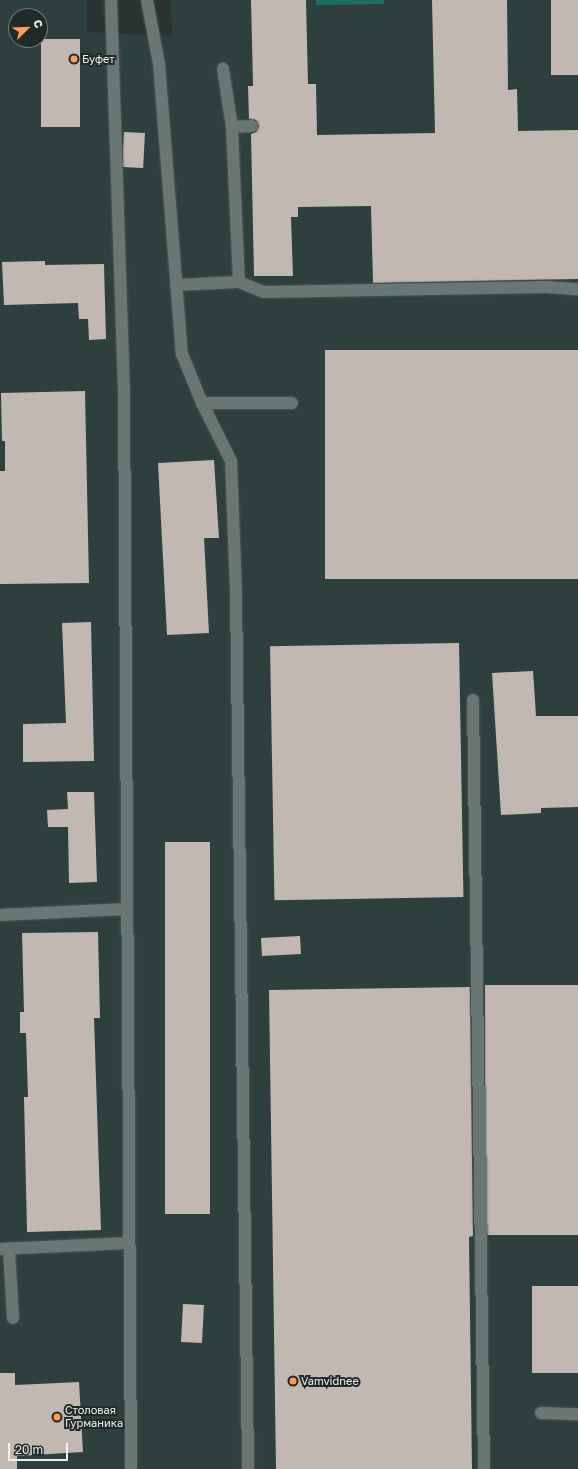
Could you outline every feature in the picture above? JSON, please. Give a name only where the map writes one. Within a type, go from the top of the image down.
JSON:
[{"type":"lane","points":[[111,0],[124,391],[131,1469]]},
{"type":"lane","points":[[147,0],[159,64],[182,354],[202,403],[231,461],[236,594],[248,1469]]},
{"type":"lane","points":[[223,69],[232,127],[239,282]]},
{"type":"lane","points":[[232,127],[252,126]]},
{"type":"lane","points":[[176,285],[239,282],[264,292],[546,287],[578,289]]},
{"type":"lane","points":[[202,403],[292,403]]},
{"type":"lane","points":[[473,700],[484,1469]]},
{"type":"lane","points":[[0,915],[127,909]]},
{"type":"lane","points":[[13,1318],[4,1250],[129,1243]]},
{"type":"lane","points":[[541,1413],[578,1414]]},
{"type":"shaded area","points":[[0,0],[87,0],[87,32],[172,36],[171,0],[578,0],[578,1469],[0,1469]]},
{"type":"green space","points":[[316,0],[384,0],[384,4],[316,5]]},
{"type":"building","points":[[251,0],[306,0],[308,84],[316,84],[317,135],[435,133],[432,0],[507,0],[508,90],[517,89],[518,131],[578,130],[578,279],[373,283],[371,206],[298,207],[298,217],[291,217],[293,276],[254,276],[251,134],[256,132],[259,126],[256,120],[249,119],[248,86],[253,86]]},
{"type":"building","points":[[551,0],[578,0],[578,75],[551,75]]},
{"type":"building","points":[[48,39],[80,39],[80,127],[41,127],[41,48],[48,48]]},
{"type":"building","points":[[124,132],[145,133],[143,168],[122,167]]},
{"type":"building","points":[[45,261],[45,265],[104,264],[106,339],[89,340],[88,319],[79,319],[78,303],[4,305],[2,262]]},
{"type":"building","points":[[325,350],[578,350],[578,579],[325,579]]},
{"type":"building","points":[[85,391],[89,583],[0,584],[0,471],[5,471],[5,441],[2,441],[1,393]]},
{"type":"building","points":[[214,460],[219,538],[204,538],[209,633],[167,635],[158,463]]},
{"type":"building","points":[[91,622],[94,761],[23,762],[23,724],[66,723],[62,623]]},
{"type":"building","points":[[459,643],[463,897],[274,900],[270,646]]},
{"type":"building","points":[[533,671],[536,716],[578,716],[578,807],[541,808],[541,813],[501,815],[492,673]]},
{"type":"building","points":[[67,792],[94,792],[97,882],[69,883],[68,827],[48,827],[47,810],[68,809]]},
{"type":"building","points":[[165,842],[210,842],[210,1214],[165,1214]]},
{"type":"building","points":[[98,932],[100,1018],[94,1018],[101,1230],[27,1232],[24,1097],[28,1097],[26,1033],[20,1033],[20,1012],[24,1012],[22,933]]},
{"type":"building","points":[[300,936],[301,954],[262,956],[261,938]]},
{"type":"building","points":[[485,985],[578,985],[578,1235],[485,1235]]},
{"type":"building","points":[[470,987],[473,1236],[469,1237],[472,1469],[276,1469],[269,990]]},
{"type":"building","points":[[532,1286],[578,1286],[578,1373],[532,1373]]},
{"type":"building","points":[[183,1304],[204,1305],[202,1343],[181,1342]]},
{"type":"building","points":[[0,1373],[15,1373],[15,1385],[79,1382],[83,1452],[17,1456],[17,1469],[0,1469]]},
{"type":"place","name":"Буфет","points":[[74,59]]},
{"type":"place","name":"Vamvidnee","points":[[293,1381]]},
{"type":"place","name":"Столовая Гурманика","points":[[57,1417]]}]
